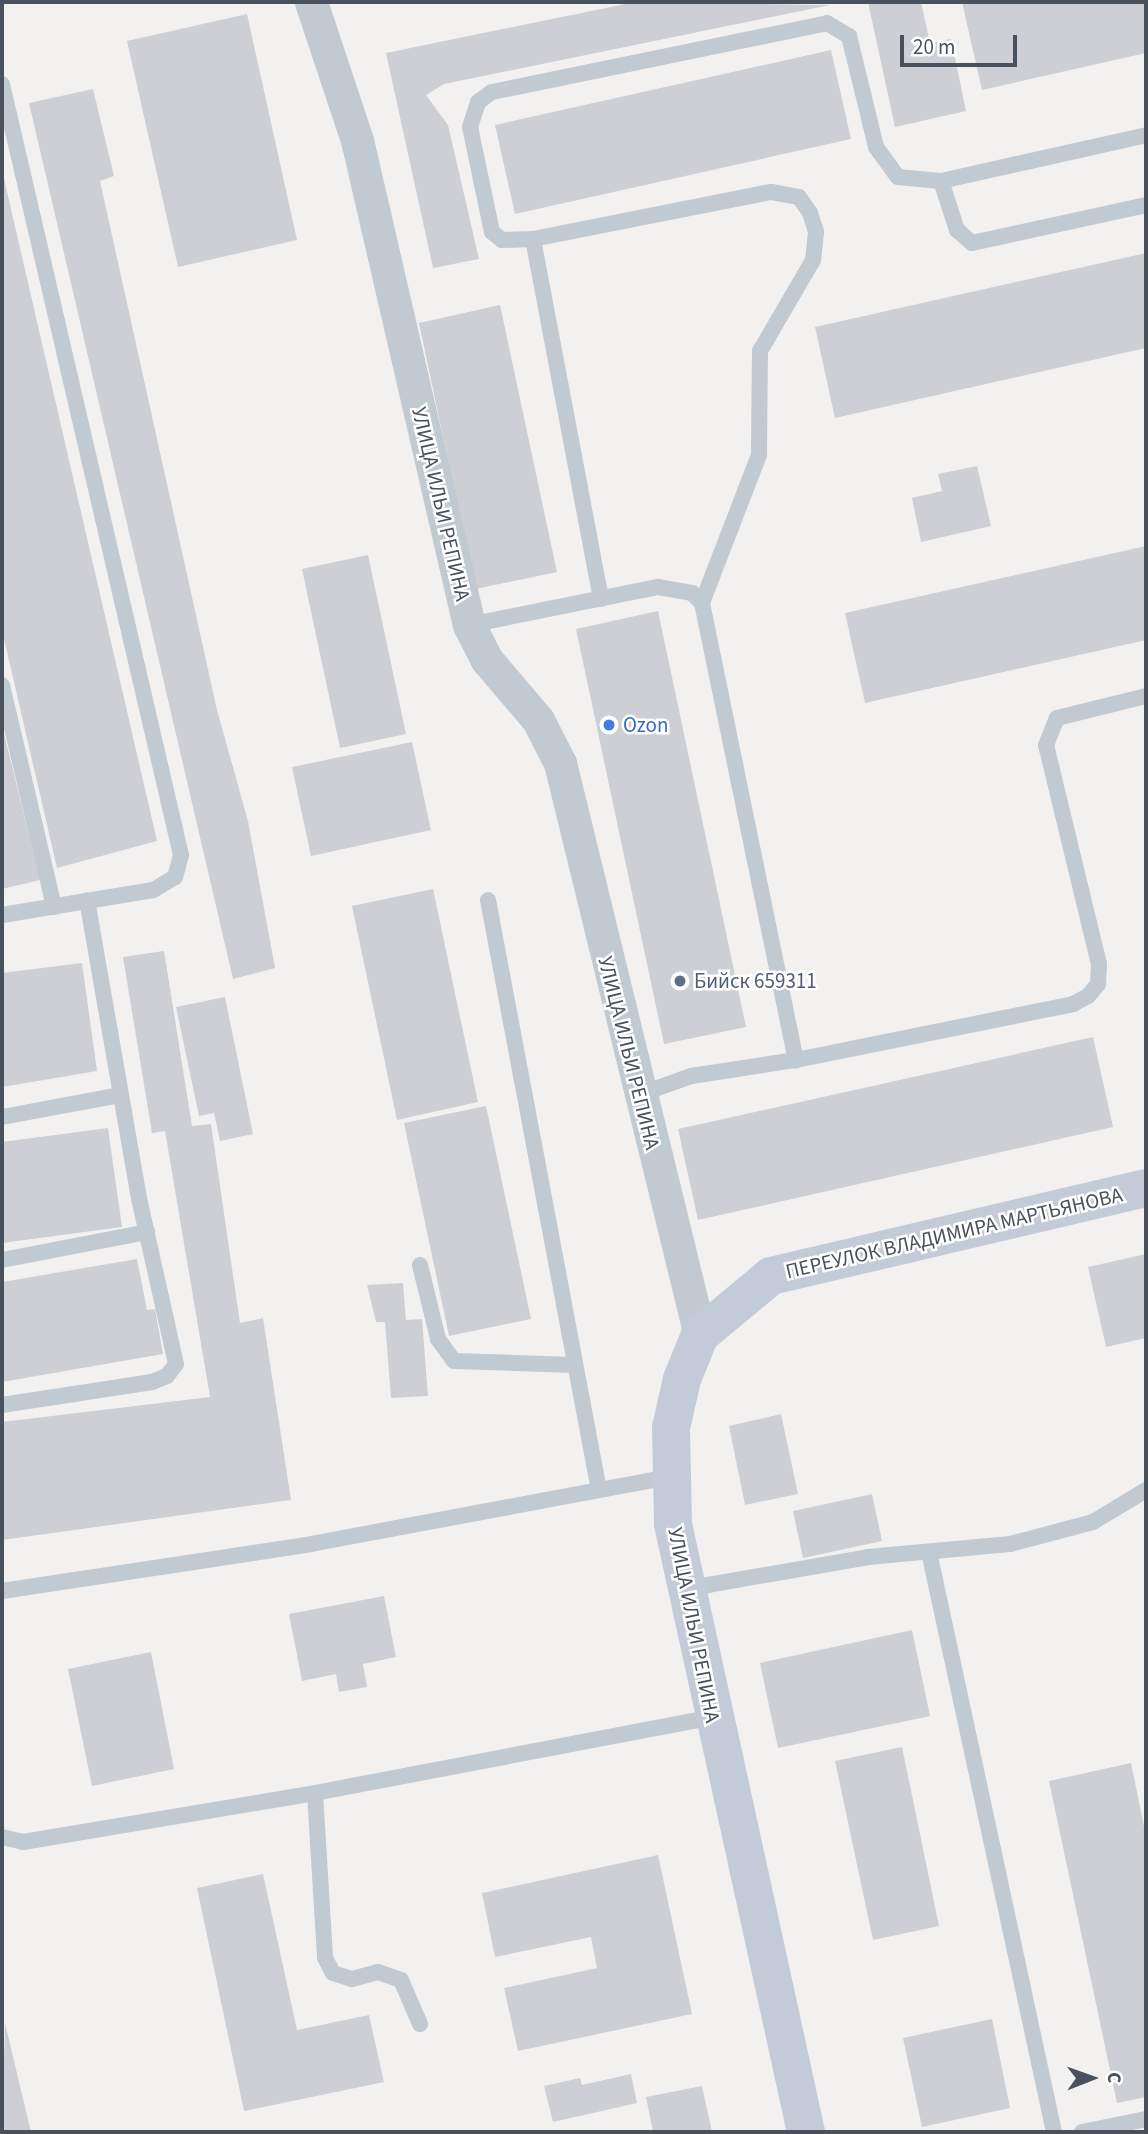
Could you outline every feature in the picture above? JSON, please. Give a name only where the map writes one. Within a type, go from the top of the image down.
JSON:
[{"type":"street","name":"УЛИЦА ИЛЬИ РЕПИНА","points":[[311,2],[357,140],[469,625],[487,660],[538,720],[560,763],[638,1095],[700,1335],[682,1379],[670,1477],[684,1589],[806,2132]]},
{"type":"street","name":"ПЕРЕУЛОК ВЛАДИМИРА МАРТЬЯНОВА","points":[[700,1335],[771,1276],[1146,1188]]},
{"type":"lane","points":[[796,1060],[702,603],[759,454],[760,351],[813,260],[816,232],[810,213],[799,197],[771,192],[533,239],[502,240],[492,232],[470,127],[478,102],[492,92],[827,23],[840,26],[852,42],[876,147],[886,164],[915,182],[941,181],[1146,135]]},
{"type":"lane","points":[[2,84],[181,855],[167,885],[2,915]]},
{"type":"lane","points":[[941,181],[957,230],[972,243],[1146,205]]},
{"type":"lane","points":[[533,239],[601,599]]},
{"type":"lane","points":[[469,625],[601,599],[676,588],[702,603]]},
{"type":"lane","points":[[2,685],[54,907]]},
{"type":"lane","points":[[638,1095],[691,1076],[796,1060],[1073,1004],[1088,996],[1098,984],[1099,964],[1046,745],[1057,718],[1146,695]]},
{"type":"lane","points":[[488,900],[599,1490]]},
{"type":"lane","points":[[2,1405],[167,1376],[176,1364],[176,1350],[147,1232],[88,901]]},
{"type":"lane","points":[[2,1116],[121,1095]]},
{"type":"lane","points":[[2,1260],[147,1232]]},
{"type":"lane","points":[[419,1265],[438,1339],[454,1361],[574,1365]]},
{"type":"lane","points":[[2,1591],[311,1544],[670,1477]]},
{"type":"lane","points":[[684,1589],[868,1557],[929,1552],[1053,1535],[1093,1522],[1146,1490]]},
{"type":"lane","points":[[929,1552],[1054,2132]]},
{"type":"lane","points":[[2,1848],[23,1842],[314,1793],[712,1717]]},
{"type":"lane","points":[[314,1793],[325,1958],[333,1973],[352,1979],[378,1972],[401,1980],[420,2024]]},
{"type":"lane","points":[[2,1838],[23,1842]]},
{"type":"lane","points":[[1082,2132],[1146,2119]]},
{"type":"building","points":[[635,2],[830,5],[444,84],[426,95],[448,125],[479,259],[433,268],[386,53]]},
{"type":"building","points":[[868,2],[921,2],[930,43],[951,39],[966,111],[895,127]]},
{"type":"building","points":[[962,2],[1146,2],[1146,53],[982,90]]},
{"type":"building","points":[[247,14],[297,240],[178,267],[127,41]]},
{"type":"building","points":[[831,50],[851,139],[515,214],[495,125]]},
{"type":"building","points":[[93,89],[114,176],[100,181],[217,710],[248,821],[275,968],[233,979],[29,103]]},
{"type":"building","points":[[2,170],[157,841],[57,868],[2,630]]},
{"type":"building","points":[[1146,253],[1146,348],[835,418],[815,327]]},
{"type":"building","points":[[500,305],[557,572],[475,589],[419,323]]},
{"type":"building","points":[[977,466],[991,526],[921,542],[912,498],[942,491],[938,474]]},
{"type":"building","points":[[1146,546],[1146,640],[865,703],[845,613]]},
{"type":"building","points":[[368,555],[406,734],[340,748],[302,569]]},
{"type":"building","points":[[658,611],[746,1027],[664,1044],[576,629]]},
{"type":"building","points":[[2,725],[40,880],[2,889]]},
{"type":"building","points":[[412,742],[431,830],[311,856],[292,767]]},
{"type":"building","points":[[433,889],[478,1102],[397,1120],[352,906]]},
{"type":"building","points":[[164,951],[192,1126],[211,1124],[240,1323],[263,1318],[291,1500],[2,1540],[2,1422],[210,1397],[165,1131],[152,1133],[123,957]]},
{"type":"building","points":[[82,963],[97,1071],[2,1087],[2,973]]},
{"type":"building","points":[[225,997],[253,1134],[220,1141],[214,1113],[199,1116],[176,1007]]},
{"type":"building","points":[[1093,1037],[1113,1127],[698,1220],[678,1129]]},
{"type":"building","points":[[486,1106],[531,1319],[449,1336],[404,1123]]},
{"type":"building","points":[[108,1128],[122,1227],[2,1243],[2,1142]]},
{"type":"building","points":[[1146,1254],[1146,1338],[1106,1347],[1088,1267]]},
{"type":"building","points":[[137,1259],[147,1310],[155,1309],[163,1354],[2,1382],[2,1282]]},
{"type":"building","points":[[403,1283],[406,1320],[422,1319],[428,1396],[391,1398],[385,1322],[376,1322],[367,1285]]},
{"type":"building","points":[[781,1414],[798,1494],[745,1505],[729,1426]]},
{"type":"building","points":[[872,1494],[882,1541],[803,1558],[793,1511]]},
{"type":"building","points":[[384,1596],[396,1657],[363,1664],[367,1687],[339,1692],[336,1674],[302,1681],[289,1614]]},
{"type":"building","points":[[912,1630],[930,1716],[778,1748],[760,1663]]},
{"type":"building","points":[[151,1652],[174,1769],[92,1786],[68,1669]]},
{"type":"building","points":[[902,1747],[939,1926],[873,1940],[835,1761]]},
{"type":"building","points":[[1131,1763],[1146,1836],[1146,2097],[1117,2103],[1049,1781]]},
{"type":"building","points":[[658,1855],[692,2014],[518,2051],[504,1988],[597,1968],[591,1937],[495,1957],[482,1893]]},
{"type":"building","points":[[263,1874],[297,2030],[369,2015],[384,2082],[244,2111],[197,1888]]},
{"type":"building","points":[[992,2019],[1010,2108],[922,2127],[903,2038]]},
{"type":"building","points":[[5,2023],[31,2132],[2,2132]]},
{"type":"building","points":[[631,2074],[637,2103],[553,2122],[544,2086],[580,2078],[582,2085]]},
{"type":"building","points":[[702,2086],[712,2132],[653,2132],[646,2097]]},
{"type":"place","name":"Ozon","points":[[609,725]]},
{"type":"place","name":"Бийск 659311","points":[[680,981]]}]
